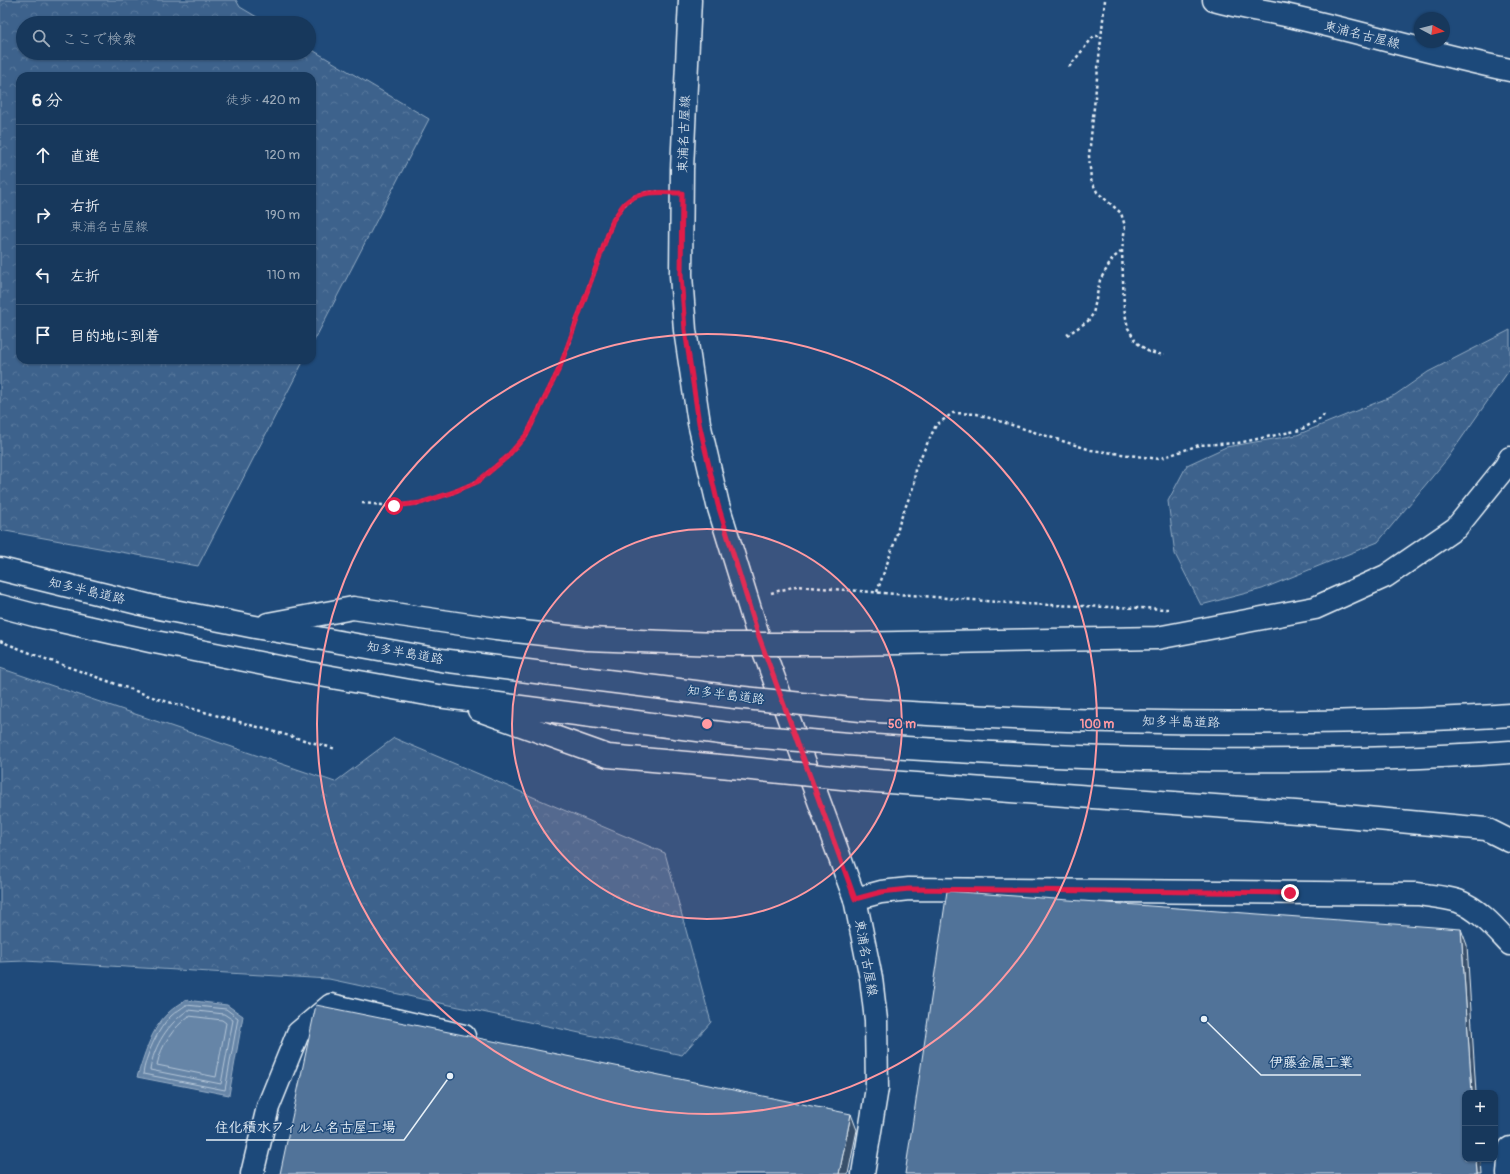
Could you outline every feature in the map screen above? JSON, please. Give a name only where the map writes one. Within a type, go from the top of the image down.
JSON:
[{"type":"main road","name":"東浦名古屋線","points":[[690,0],[682,193],[681,275],[685,330],[699,423],[718,505],[758,634],[855,899],[871,978],[876,1020],[877,1088],[862,1130],[863,1174]]},
{"type":"main road","name":"東浦名古屋線","points":[[1214,0],[1285,15],[1456,59],[1510,70]]},
{"type":"main road","points":[[255,626],[353,608],[496,629],[588,639],[716,644],[848,644],[1157,638],[1315,608],[1386,576],[1456,528],[1506,466],[1510,458]]},
{"type":"main road","name":"知多半島道路","points":[[0,569],[154,607],[441,660],[735,697],[861,710],[984,717],[1217,723],[1443,720],[1510,715]]},
{"type":"main road","points":[[0,606],[127,636],[309,673],[438,696],[736,734],[861,745],[966,752],[1094,758],[1222,761],[1446,757],[1510,752]]},
{"type":"main road","points":[[438,696],[608,756],[862,780],[1323,814],[1471,827],[1486,829],[1510,841]]},
{"type":"main road","points":[[855,899],[881,892],[909,889],[1418,894],[1458,901],[1479,913],[1494,926],[1510,944]]},
{"type":"main road","points":[[252,1174],[268,1107],[298,1033],[331,1005],[485,1041]]},
{"type":"main road","points":[[1508,1174],[1510,1148]]},
{"type":"path","points":[[1105,0],[1089,156],[1091,180],[1097,192],[1121,213],[1125,226],[1122,251],[1124,308],[1128,328],[1136,342],[1149,352],[1164,355]]},
{"type":"path","points":[[1069,67],[1094,36],[1101,36]]},
{"type":"path","points":[[362,503],[394,506],[420,503],[451,493],[477,482],[507,457],[527,434],[560,367],[613,220],[624,204],[635,196],[653,192],[682,193]]},
{"type":"path","points":[[1068,334],[1088,320],[1093,314],[1100,280],[1113,258],[1122,251]]},
{"type":"path","points":[[877,592],[895,541],[900,521],[914,485],[915,469],[936,425],[953,413],[977,414],[1091,450],[1159,459],[1199,446],[1238,443],[1300,430],[1322,418],[1325,412]]},
{"type":"path","points":[[748,600],[796,586],[1023,604],[1169,609]]},
{"type":"path","points":[[0,641],[158,699],[336,749]]},
{"type":"green space","points":[[0,0],[236,0],[240,7],[255,16],[16,16],[16,60],[316,60],[316,52],[429,119],[316,337],[316,72],[16,72],[16,364],[302,364],[198,566],[0,530]]},
{"type":"green space","points":[[1510,330],[1510,369],[1447,459],[1378,542],[1262,589],[1201,605],[1175,554],[1168,501],[1187,465],[1226,447],[1297,435],[1395,395],[1428,372]]},
{"type":"green space","points":[[0,668],[335,782],[394,738],[665,853],[711,1022],[682,1055],[329,979],[25,961],[0,962]]},
{"type":"water","points":[[186,1000],[227,1005],[243,1016],[229,1095],[137,1077],[145,1052],[162,1019],[170,1011]]},
{"type":"building","points":[[947,891],[1461,929],[1472,1090],[1462,1090],[1462,1162],[1476,1162],[1477,1174],[905,1174]]},
{"type":"building","points":[[316,1005],[851,1114],[839,1174],[280,1174]]},
{"type":"place","name":"伊藤金属工業","points":[[1204,1019]]},
{"type":"place","name":"住化積水フィルム名古屋工場","points":[[450,1076]]},
{"type":"route","points":[[394,506],[420,503],[451,493],[477,482],[507,457],[527,434],[560,367],[613,220],[624,204],[635,196],[653,192],[682,193],[681,275],[685,330],[699,423],[718,505],[758,634],[855,899],[881,892],[909,889],[1290,893]]}]
